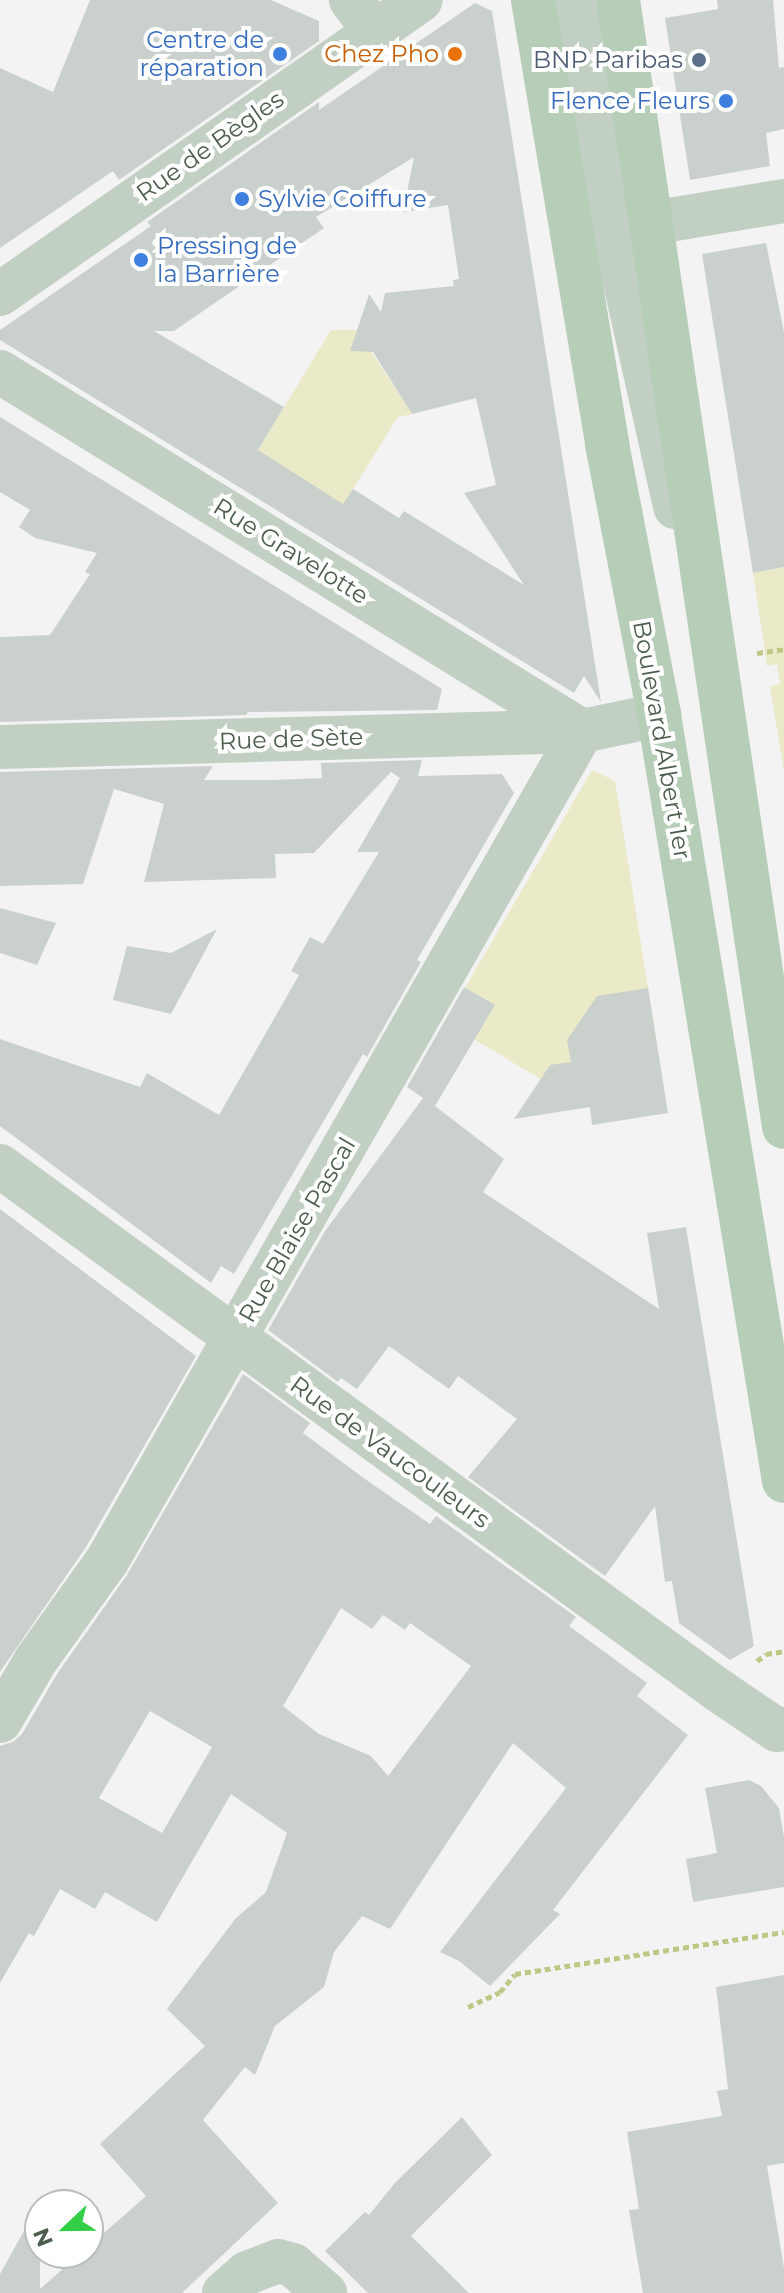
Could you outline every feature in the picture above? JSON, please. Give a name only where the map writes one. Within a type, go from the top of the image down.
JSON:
[{"type":"main road","name":"Boulevard Albert 1er","points":[[533,0],[607,444],[659,715],[784,1481]]},
{"type":"main road","points":[[618,0],[719,705],[784,1127]]},
{"type":"street","name":"Rue de Bègles","points":[[0,294],[363,16],[421,0]]},
{"type":"street","points":[[575,0],[613,229],[719,705]]},
{"type":"street","points":[[651,223],[784,201]]},
{"type":"street","name":"Rue Gravelotte","points":[[0,372],[582,731]]},
{"type":"street","name":"Rue de Sète","points":[[0,747],[582,731],[659,715]]},
{"type":"street","name":"Rue Blaise Pascal","points":[[0,1721],[36,1660],[107,1561],[582,731]]},
{"type":"street","name":"Rue de Vaucouleurs","points":[[0,1166],[718,1690],[777,1730],[784,1729]]},
{"type":"street","points":[[224,2293],[247,2273],[278,2261],[293,2265],[325,2293]]},
{"type":"path","points":[[756,653],[784,649]]},
{"type":"path","points":[[468,2007],[500,1992],[515,1974],[784,1932]]},
{"type":"green space","points":[[331,330],[357,330],[412,414],[398,417],[323,537],[238,483]]},
{"type":"green space","points":[[784,567],[784,771],[770,686],[780,684],[777,664],[767,666],[753,573]]},
{"type":"green space","points":[[592,770],[615,781],[660,1062],[542,1080],[445,1022]]},
{"type":"building","points":[[90,0],[271,0],[319,21],[319,41],[119,180],[113,171],[0,248],[0,68],[53,92]]},
{"type":"building","points":[[717,0],[773,0],[779,68],[784,67],[784,129],[766,133],[770,166],[690,180],[665,18],[718,9]]},
{"type":"building","points":[[475,3],[492,11],[601,702],[584,676],[574,693],[0,340],[0,330],[151,226],[147,222],[319,102],[319,110]],"holes":[[[414,157],[403,212],[448,205],[459,279],[453,280],[454,286],[385,293],[381,312],[369,294],[350,351],[373,352],[412,414],[476,398],[496,485],[464,493],[524,585],[404,511],[399,518],[353,489],[343,504],[258,450],[284,407],[154,331],[174,331],[324,228],[316,217]]]},
{"type":"building","points":[[766,243],[784,332],[784,567],[753,573],[702,254]]},
{"type":"building","points":[[0,417],[442,689],[437,710],[248,712],[246,715],[0,722],[0,637],[50,635],[90,574],[85,572],[97,553],[35,538],[19,527],[30,510],[0,492]]},
{"type":"building","points":[[422,760],[418,776],[502,774],[514,793],[417,960],[421,962],[367,1057],[363,1054],[234,1274],[221,1266],[211,1283],[0,1126],[0,1039],[140,1087],[147,1073],[219,1115],[299,975],[291,971],[310,937],[323,944],[379,852],[357,852],[400,778],[391,772],[314,853],[275,854],[276,878],[144,882],[164,804],[114,789],[83,884],[0,886],[0,772],[213,766],[204,780],[273,780],[322,778],[321,763]]},
{"type":"building","points":[[0,908],[56,923],[37,965],[0,953]]},
{"type":"building","points":[[217,929],[171,1014],[113,1000],[127,946],[171,953]]},
{"type":"building","points":[[464,987],[495,1005],[435,1106],[504,1159],[483,1192],[659,1309],[647,1233],[686,1227],[754,1646],[730,1660],[679,1623],[672,1581],[665,1582],[655,1506],[605,1576],[468,1477],[517,1419],[458,1376],[449,1389],[389,1346],[357,1389],[341,1378],[338,1382],[268,1330],[325,1231],[423,1098],[407,1087]]},
{"type":"building","points":[[648,988],[668,1113],[592,1125],[590,1107],[514,1119],[550,1065],[571,1062],[567,1040],[597,996]]},
{"type":"building","points":[[0,1209],[196,1356],[86,1547],[0,1672]]},
{"type":"building","points":[[243,1374],[310,1423],[303,1433],[365,1479],[430,1524],[436,1516],[576,1617],[569,1626],[647,1683],[637,1696],[688,1735],[553,1910],[560,1914],[490,1986],[459,1961],[440,1952],[566,1788],[513,1743],[390,1929],[362,1916],[334,1952],[324,1987],[275,2026],[255,2075],[245,2067],[203,2120],[278,2203],[182,2293],[0,2293],[0,2274],[24,2231],[24,2269],[40,2269],[40,2289],[63,2269],[104,2269],[104,2233],[146,2196],[100,2144],[205,2046],[167,2009],[236,1918],[266,1892],[287,1833],[231,1794],[157,1922],[105,1892],[95,1909],[60,1889],[34,1936],[29,1933],[0,1983],[0,1746],[13,1742],[22,1734],[57,1674],[127,1575]],"holes":[[[341,1608],[372,1629],[383,1615],[405,1630],[410,1623],[471,1666],[388,1776],[371,1756],[319,1734],[283,1706]],[[150,1711],[212,1747],[162,1833],[99,1798]]]},
{"type":"building","points":[[749,1780],[761,1786],[779,1808],[784,1837],[784,1887],[693,1902],[686,1859],[717,1853],[705,1788]]},
{"type":"building","points":[[784,1975],[784,2163],[767,2166],[784,2268],[784,2293],[643,2293],[629,2210],[639,2209],[627,2132],[722,2116],[717,2091],[728,2089],[716,1987]]},
{"type":"building","points":[[462,2117],[492,2155],[411,2236],[469,2293],[368,2293],[325,2251],[365,2212],[369,2215],[394,2184]]},
{"type":"place","name":"Centre de réparation","points":[[280,54]]},
{"type":"place","name":"Chez Pho","points":[[455,54]]},
{"type":"place","name":"BNP Paribas","points":[[699,60]]},
{"type":"place","name":"Flence Fleurs","points":[[726,101]]},
{"type":"place","name":"Sylvie Coiffure","points":[[242,199]]},
{"type":"place","name":"Pressing de la Barrière","points":[[141,260]]}]
